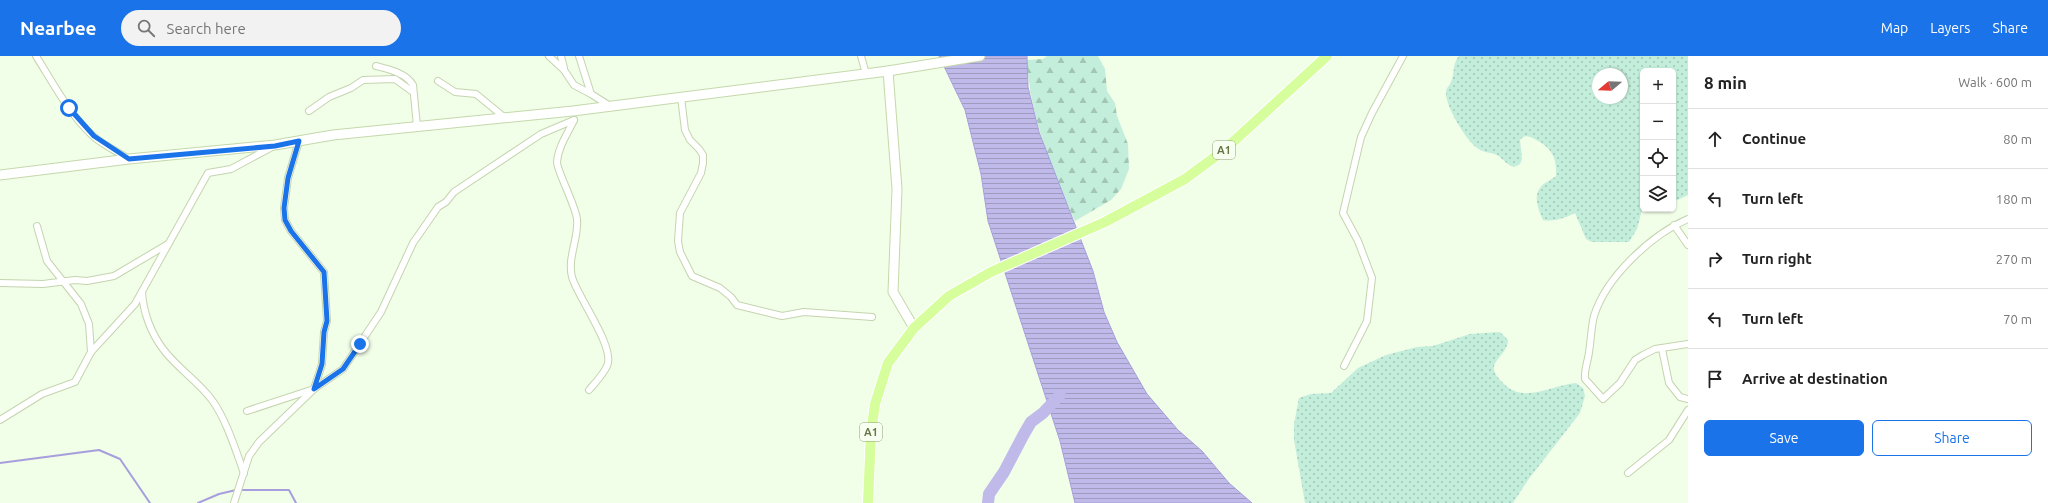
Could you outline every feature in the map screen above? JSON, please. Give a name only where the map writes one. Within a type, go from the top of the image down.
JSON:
[{"type":"highway","name":"A1","points":[[868,503],[870,433],[876,404],[888,363],[914,328],[949,296],[991,272],[1105,222],[1185,179],[1223,151],[1327,56]]},
{"type":"main road","points":[[0,175],[129,159],[275,146],[333,135],[417,126],[504,117],[573,115],[610,106],[866,74],[980,56]]},
{"type":"main road","points":[[888,71],[897,189],[892,277],[893,292],[914,328]]},
{"type":"street","points":[[36,56],[69,108],[82,124],[94,136],[129,159]]},
{"type":"street","points":[[549,56],[564,70],[574,85],[610,106]]},
{"type":"street","points":[[561,56],[564,70]]},
{"type":"street","points":[[579,56],[591,94]]},
{"type":"street","points":[[861,56],[866,74]]},
{"type":"street","points":[[1344,366],[1367,321],[1372,278],[1358,242],[1343,213],[1361,137],[1372,113],[1403,56]]},
{"type":"street","points":[[376,66],[389,69],[406,77],[412,85],[417,126]]},
{"type":"street","points":[[309,111],[328,97],[351,88],[363,80],[395,79],[413,92]]},
{"type":"street","points":[[438,81],[455,92],[476,94],[504,117]]},
{"type":"street","points":[[681,97],[685,130],[690,140],[703,155],[700,174],[680,213],[678,241],[680,252],[692,276],[720,288],[731,297],[737,305],[761,312],[782,316],[804,312],[872,317]]},
{"type":"street","points":[[234,503],[249,456],[259,442],[314,389],[343,369],[381,312],[413,243],[438,207],[446,202],[454,192],[535,138],[573,115]]},
{"type":"street","points":[[573,115],[562,144],[557,163],[570,193],[577,220],[571,260],[572,277],[601,334],[609,360],[607,366],[589,390]]},
{"type":"street","points":[[299,141],[288,178],[284,208],[285,220],[291,231],[324,272],[327,321],[324,332],[322,364],[314,389]]},
{"type":"street","points":[[0,420],[42,394],[75,382],[91,352],[135,304],[208,173],[230,169],[275,146]]},
{"type":"street","points":[[1688,219],[1674,225],[1630,261],[1609,283],[1594,317],[1585,379],[1603,399],[1620,383],[1635,360],[1652,350],[1688,344]]},
{"type":"street","points":[[1674,225],[1688,245]]},
{"type":"street","points":[[37,226],[47,261],[81,304],[89,324],[91,352]]},
{"type":"street","points":[[0,283],[20,285],[65,282],[114,276],[168,244]]},
{"type":"street","points":[[142,292],[142,306],[163,349],[213,401],[234,445],[244,473]]},
{"type":"street","points":[[1662,349],[1669,383],[1680,397],[1688,398]]},
{"type":"street","points":[[246,411],[314,389]]},
{"type":"street","points":[[1628,473],[1670,440],[1688,410]]},
{"type":"green space","points":[[1047,56],[1098,56],[1105,69],[1107,91],[1115,103],[1117,116],[1128,144],[1129,169],[1121,189],[1111,200],[1075,221],[1050,163],[1037,123],[1029,81],[1027,60],[1043,59]]},
{"type":"green space","points":[[1459,56],[1688,56],[1688,195],[1676,201],[1676,68],[1640,68],[1640,212],[1641,212],[1637,229],[1629,242],[1592,242],[1586,239],[1575,213],[1559,219],[1543,220],[1537,204],[1537,196],[1540,188],[1556,176],[1556,165],[1551,151],[1543,144],[1527,136],[1523,137],[1520,140],[1522,159],[1520,164],[1514,167],[1497,155],[1479,150],[1467,138],[1452,114],[1447,98],[1446,90],[1452,79],[1454,65]]},
{"type":"green space","points":[[1500,332],[1508,340],[1506,349],[1495,363],[1494,370],[1495,374],[1503,383],[1520,393],[1529,393],[1576,383],[1583,388],[1585,396],[1580,413],[1528,480],[1513,503],[1305,503],[1294,440],[1294,424],[1299,398],[1311,394],[1331,393],[1358,368],[1386,355],[1417,347],[1433,346],[1470,334]]},
{"type":"shaded area","points":[[939,56],[1027,56],[1028,87],[1039,132],[1093,271],[1104,312],[1117,342],[1147,394],[1178,430],[1202,451],[1229,483],[1252,503],[1075,503],[1060,441],[988,221],[981,174],[965,110]]},
{"type":"waterway","points":[[988,503],[989,494],[1004,472],[1031,422],[1043,413],[1060,395]]},
{"type":"waterway","points":[[0,463],[99,450],[120,459],[150,503]]},
{"type":"waterway","points":[[198,503],[219,494],[236,490]]},
{"type":"waterway","points":[[241,490],[289,490],[296,503]]},
{"type":"route","points":[[69,108],[94,136],[129,159],[275,146],[299,141],[288,178],[284,208],[285,220],[291,231],[324,272],[324,295],[327,321],[324,332],[322,364],[314,389],[343,369],[360,344]]}]
